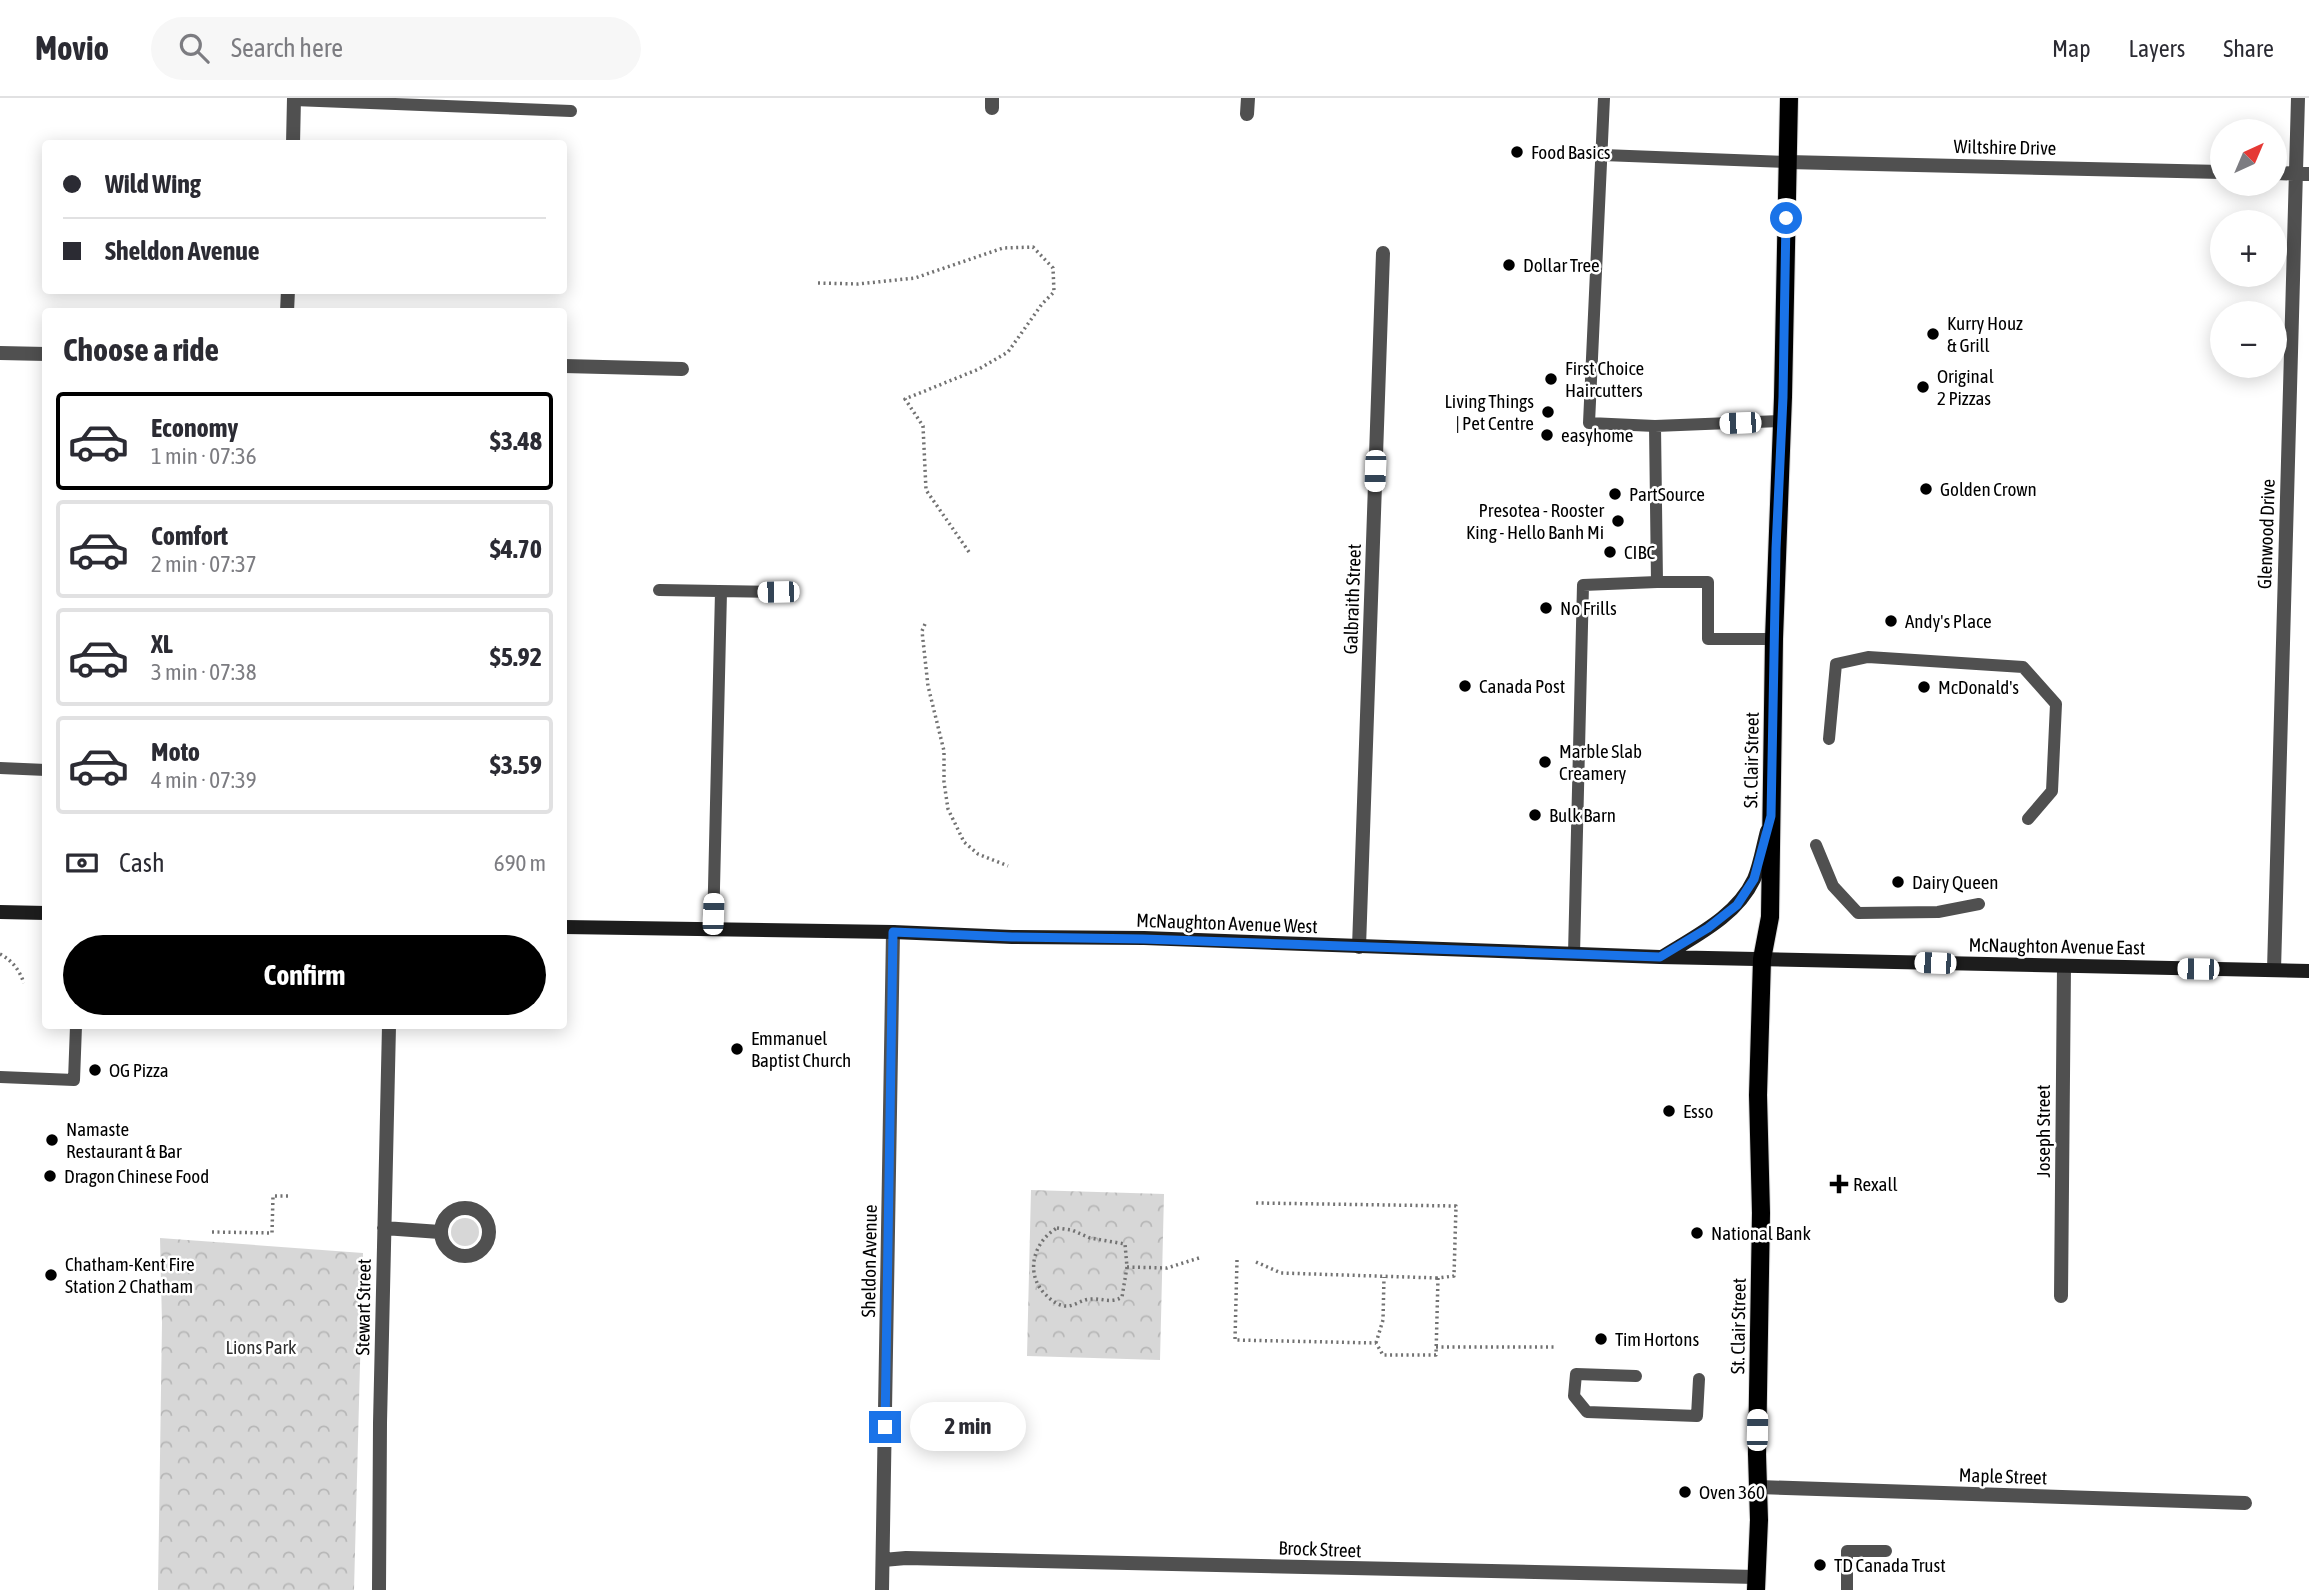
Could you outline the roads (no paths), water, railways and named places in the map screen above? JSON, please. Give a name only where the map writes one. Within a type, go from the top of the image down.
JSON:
[{"type":"main road","name":"St. Clair Street","points":[[1756,1584],[1761,1213],[1758,1095],[1762,959],[1770,917],[1774,639],[1789,98]]},
{"type":"main road","points":[[1660,957],[1708,928],[1737,905],[1754,879],[1771,816]]},
{"type":"main road","points":[[0,912],[42,913]]},
{"type":"main road","name":"McNaughton Avenue West","points":[[567,927],[893,932],[1762,959]]},
{"type":"main road","name":"McNaughton Avenue East","points":[[1762,959],[2309,971]]},
{"type":"street","points":[[1247,114],[1248,98]]},
{"type":"street","name":"Glenwood Drive","points":[[2274,970],[2302,174],[2298,98]]},
{"type":"street","points":[[293,140],[294,99]]},
{"type":"street","name":"Wiltshire Drive","points":[[1787,162],[2210,172]]},
{"type":"street","name":"Galbraith Street","points":[[1359,947],[1383,253]]},
{"type":"street","points":[[0,353],[42,354]]},
{"type":"street","points":[[567,366],[682,369]]},
{"type":"street","name":"Sheldon Avenue","points":[[882,1590],[893,932]]},
{"type":"street","name":"Joseph Street","points":[[2061,1296],[2064,967]]},
{"type":"street","name":"Stewart Street","points":[[379,1590],[389,1029]]},
{"type":"street","points":[[384,1228],[440,1232]]},
{"type":"street","name":"Maple Street","points":[[1759,1487],[2245,1503]]},
{"type":"street","name":"Brock Street","points":[[883,1560],[906,1558],[1756,1584]]},
{"type":"lane","points":[[1604,98],[1589,423],[1655,426],[1782,421]]},
{"type":"lane","points":[[294,99],[570,111]]},
{"type":"lane","points":[[1603,155],[1787,162]]},
{"type":"lane","points":[[1655,426],[1657,582]]},
{"type":"lane","points":[[1574,954],[1583,585],[1708,582],[1708,639],[1774,639]]},
{"type":"lane","points":[[659,590],[778,592]]},
{"type":"lane","points":[[712,930],[721,592]]},
{"type":"lane","points":[[1829,739],[1836,664],[1868,657],[2023,667],[2056,704],[2052,791],[2028,819]]},
{"type":"lane","points":[[0,768],[42,770]]},
{"type":"lane","points":[[1816,845],[1833,886],[1858,913],[1938,912],[1979,904]]},
{"type":"lane","points":[[0,1077],[74,1080],[76,1029]]},
{"type":"lane","points":[[1636,1376],[1576,1374],[1574,1396],[1587,1412],[1697,1416],[1699,1379]]},
{"type":"lane","points":[[1847,1590],[1847,1551],[1886,1552]]},
{"type":"place","name":"Food Basics","points":[[1517,152]]},
{"type":"place","name":"Dollar Tree","points":[[1509,265]]},
{"type":"place","name":"Kurry Houz & Grill","points":[[1933,334]]},
{"type":"place","name":"First Choice Haircutters","points":[[1551,379]]},
{"type":"place","name":"Original 2 Pizzas","points":[[1923,387]]},
{"type":"place","name":"Living Things | Pet Centre","points":[[1548,412]]},
{"type":"place","name":"easyhome","points":[[1547,435]]},
{"type":"place","name":"Golden Crown","points":[[1926,489]]},
{"type":"place","name":"PartSource","points":[[1615,494]]},
{"type":"place","name":"Presotea - Rooster King - Hello Banh Mi","points":[[1618,521]]},
{"type":"place","name":"CIBC","points":[[1610,552]]},
{"type":"place","name":"No Frills","points":[[1546,608]]},
{"type":"place","name":"Andy's Place","points":[[1891,621]]},
{"type":"place","name":"Canada Post","points":[[1465,686]]},
{"type":"place","name":"McDonald's","points":[[1924,687]]},
{"type":"place","name":"Marble Slab Creamery","points":[[1545,762]]},
{"type":"place","name":"Bulk Barn","points":[[1535,815]]},
{"type":"place","name":"Dairy Queen","points":[[1898,882]]},
{"type":"place","name":"Emmanuel Baptist Church","points":[[737,1049]]},
{"type":"place","name":"OG Pizza","points":[[95,1070]]},
{"type":"place","name":"Esso","points":[[1669,1111]]},
{"type":"place","name":"Namaste Restaurant & Bar","points":[[52,1140]]},
{"type":"place","name":"Dragon Chinese Food","points":[[50,1176]]},
{"type":"place","name":"Rexall","points":[[1839,1184]]},
{"type":"place","name":"National Bank","points":[[1697,1233]]},
{"type":"place","name":"Chatham-Kent Fire Station 2 Chatham","points":[[51,1275]]},
{"type":"place","name":"Tim Hortons","points":[[1601,1339]]},
{"type":"place","name":"Oven 360","points":[[1685,1492]]},
{"type":"place","name":"TD Canada Trust","points":[[1820,1565]]},
{"type":"park label","name":"Lions Park","points":[[261,1347]]}]
